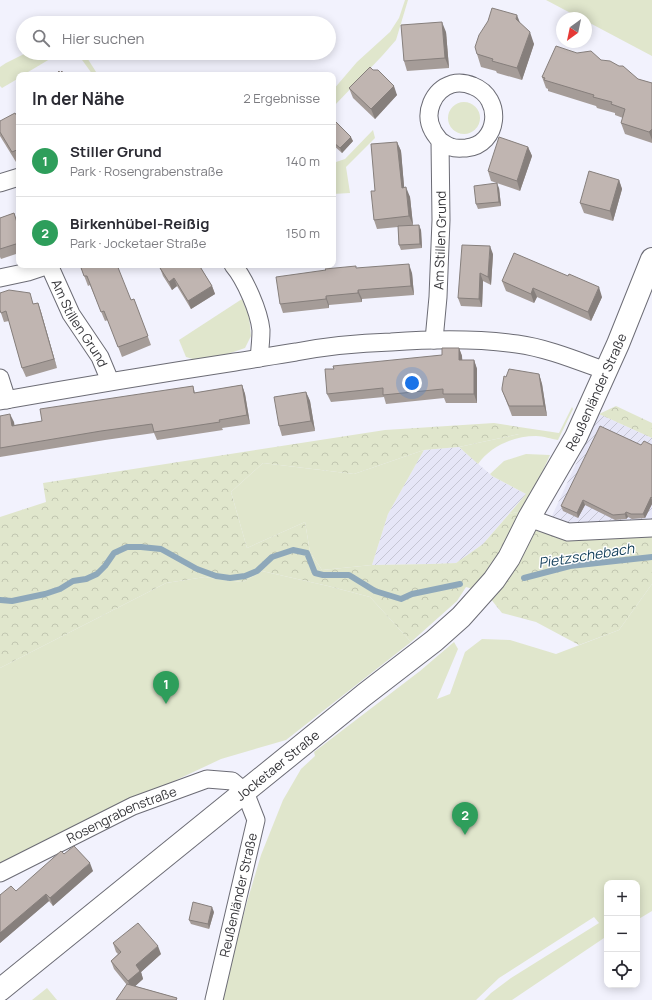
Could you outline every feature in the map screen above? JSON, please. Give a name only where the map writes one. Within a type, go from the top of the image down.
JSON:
[{"type":"street","name":"Am Stillen Grund","points":[[434,340],[438,297],[441,220],[440,141]]},
{"type":"street","points":[[0,184],[16,178]]},
{"type":"street","name":"Reußenländer Straße","points":[[530,518],[576,437],[618,344],[652,259]]},
{"type":"street","name":"Am Stillen Grund","points":[[0,278],[40,268]]},
{"type":"street","name":"Am Stillen Grund","points":[[50,268],[71,314],[100,357],[110,381]]},
{"type":"street","points":[[236,268],[256,306],[261,330],[259,358]]},
{"type":"street","name":"Am Stillen Grund","points":[[0,378],[3,401],[110,381],[297,351],[350,344],[434,340],[470,340],[535,347],[606,371]]},
{"type":"street","points":[[530,518],[568,532],[652,528]]},
{"type":"street","name":"Jocketaer Straße","points":[[0,990],[364,695],[434,641],[461,617],[494,580],[509,558],[530,518]]},
{"type":"street","name":"Rosengrabenstraße","points":[[0,873],[133,806],[207,779],[232,781],[245,792]]},
{"type":"street","name":"Reußenländer Straße","points":[[214,1000],[256,820],[245,792]]},
{"type":"shaded area","points":[[599,414],[652,438],[652,524],[572,528],[551,518]]},
{"type":"shaded area","points":[[459,447],[492,476],[526,494],[483,544],[456,563],[372,565],[388,514],[424,450]]},
{"type":"green space","points":[[405,0],[408,0],[396,40],[336,104],[336,86],[357,62],[390,32],[399,18]]},
{"type":"green space","points":[[546,0],[652,0],[652,56],[592,24],[592,12],[569,12]]},
{"type":"green space","points":[[16,58],[16,60],[48,60],[28,72],[16,72],[16,80],[2,88],[0,86],[0,67]]},
{"type":"green space","points":[[82,60],[88,60],[96,72],[91,72]]},
{"type":"green space","points":[[461,102],[467,102],[477,109],[480,118],[479,124],[473,131],[467,134],[461,134],[451,127],[448,121],[448,115],[455,105]]},
{"type":"green space","points":[[373,130],[375,138],[346,167],[350,193],[336,194],[336,162],[345,159]]},
{"type":"green space","points":[[242,299],[249,316],[251,336],[245,348],[222,356],[196,360],[186,357],[179,340]]},
{"type":"green space","points":[[616,406],[652,423],[652,438],[599,414]]},
{"type":"green space","points":[[572,407],[573,409],[558,440],[542,436],[528,436],[511,440],[489,452],[478,464],[459,447],[519,434],[519,427],[559,433]]},
{"type":"green space","points":[[494,423],[519,427],[519,434],[459,447],[424,450],[354,474],[263,463],[231,492],[247,548],[305,522],[310,552],[322,570],[372,565],[456,563],[483,544],[509,514],[517,512],[539,532],[568,537],[652,532],[652,584],[619,630],[579,645],[536,622],[502,613],[486,593],[466,587],[457,601],[411,642],[370,597],[262,571],[243,582],[205,577],[166,583],[0,668],[0,517],[46,502],[43,483],[385,430]]},
{"type":"green space","points":[[424,450],[388,514],[372,565],[322,570],[310,552],[305,522],[247,548],[231,492],[263,463],[354,474]]},
{"type":"green space","points":[[526,454],[550,455],[521,515],[517,512],[509,514],[526,494],[490,474],[504,461]]},
{"type":"green space","points":[[262,571],[370,597],[411,642],[286,740],[221,759],[0,863],[0,668],[166,583],[205,577],[243,582]]},
{"type":"green space","points":[[652,584],[652,911],[640,918],[640,880],[604,880],[604,938],[512,1000],[484,1000],[511,978],[599,923],[594,917],[499,978],[476,1000],[221,1000],[261,855],[283,800],[301,769],[315,756],[314,752],[420,671],[454,642],[458,649],[437,699],[450,694],[465,652],[482,639],[510,640],[556,654],[619,630]]},
{"type":"green space","points":[[47,988],[57,1000],[32,1000]]},
{"type":"building","points":[[492,8],[517,15],[516,19],[530,32],[517,68],[492,61],[493,59],[477,54],[475,47],[479,35],[488,21]]},
{"type":"building","points":[[442,22],[445,58],[404,61],[401,25]]},
{"type":"building","points":[[556,46],[556,48],[562,48],[577,53],[591,51],[601,60],[610,61],[619,66],[623,66],[638,79],[652,83],[652,129],[649,132],[621,123],[625,109],[611,104],[612,102],[593,97],[594,95],[544,80],[545,78],[542,77]]},
{"type":"building","points":[[370,67],[373,70],[378,70],[394,86],[371,109],[349,88]]},
{"type":"building","points":[[15,113],[16,114],[16,150],[12,152],[0,132],[0,121]]},
{"type":"building","points":[[336,122],[351,137],[340,148],[336,145]]},
{"type":"building","points":[[499,137],[528,147],[517,181],[488,171]]},
{"type":"building","points":[[397,142],[402,188],[406,187],[409,216],[374,220],[371,191],[375,191],[371,144]]},
{"type":"building","points":[[589,171],[619,180],[610,211],[580,203]]},
{"type":"building","points":[[497,183],[499,202],[476,204],[474,186]]},
{"type":"building","points":[[14,213],[16,219],[16,244],[0,249],[0,218]]},
{"type":"building","points":[[419,225],[420,244],[399,245],[398,226]]},
{"type":"building","points":[[462,245],[490,246],[488,277],[480,273],[479,299],[458,298]]},
{"type":"building","points":[[514,253],[568,276],[569,274],[599,287],[588,312],[533,288],[531,294],[502,281]]},
{"type":"building","points":[[409,264],[411,286],[358,290],[358,293],[326,296],[326,299],[280,304],[276,277],[326,270],[325,269],[356,266],[356,268]]},
{"type":"building","points":[[81,268],[118,268],[131,300],[134,299],[148,336],[118,347],[104,311],[101,312],[87,276],[84,276]]},
{"type":"building","points":[[160,268],[201,268],[212,286],[188,301],[174,278],[169,282]]},
{"type":"building","points":[[9,290],[30,293],[33,304],[38,303],[54,359],[22,368],[6,311],[1,313],[0,310],[0,293]]},
{"type":"building","points":[[442,348],[459,348],[459,360],[474,360],[474,394],[443,394],[443,389],[383,395],[383,388],[327,394],[325,369],[334,369],[333,366],[442,355]]},
{"type":"building","points":[[509,369],[539,374],[544,406],[509,406],[502,388],[504,376],[506,377]]},
{"type":"building","points":[[242,385],[247,415],[219,420],[220,422],[154,432],[152,424],[0,448],[0,416],[10,414],[12,426],[42,421],[40,409],[193,386],[194,393]]},
{"type":"building","points":[[306,392],[311,421],[279,426],[274,397]]},
{"type":"building","points":[[600,426],[641,445],[644,441],[652,445],[652,498],[651,497],[643,514],[631,514],[626,512],[625,514],[613,515],[583,500],[577,513],[561,506]]},
{"type":"building","points":[[74,846],[90,863],[50,898],[46,894],[0,933],[0,895],[11,886],[16,891],[61,851],[64,854]]},
{"type":"building","points":[[193,902],[212,907],[208,924],[189,920]]},
{"type":"building","points":[[138,923],[158,946],[136,965],[140,971],[128,981],[111,961],[121,952],[113,943]]},
{"type":"building","points":[[127,984],[177,998],[176,1000],[116,1000]]},
{"type":"waterway","name":"Pietzschebach","points":[[0,600],[12,601],[45,594],[60,589],[73,581],[86,579],[97,574],[114,553],[127,547],[161,549],[197,569],[216,576],[230,578],[245,576],[257,571],[272,557],[293,550],[307,553],[315,573],[323,575],[349,575],[375,591],[401,599],[412,594],[460,584]]},
{"type":"waterway","name":"Pietzschebach","points":[[524,578],[570,566],[652,557]]},
{"type":"place","name":"Stiller Grund","points":[[166,704]]},
{"type":"place","name":"Birkenhübel-Reißig","points":[[465,835]]}]
